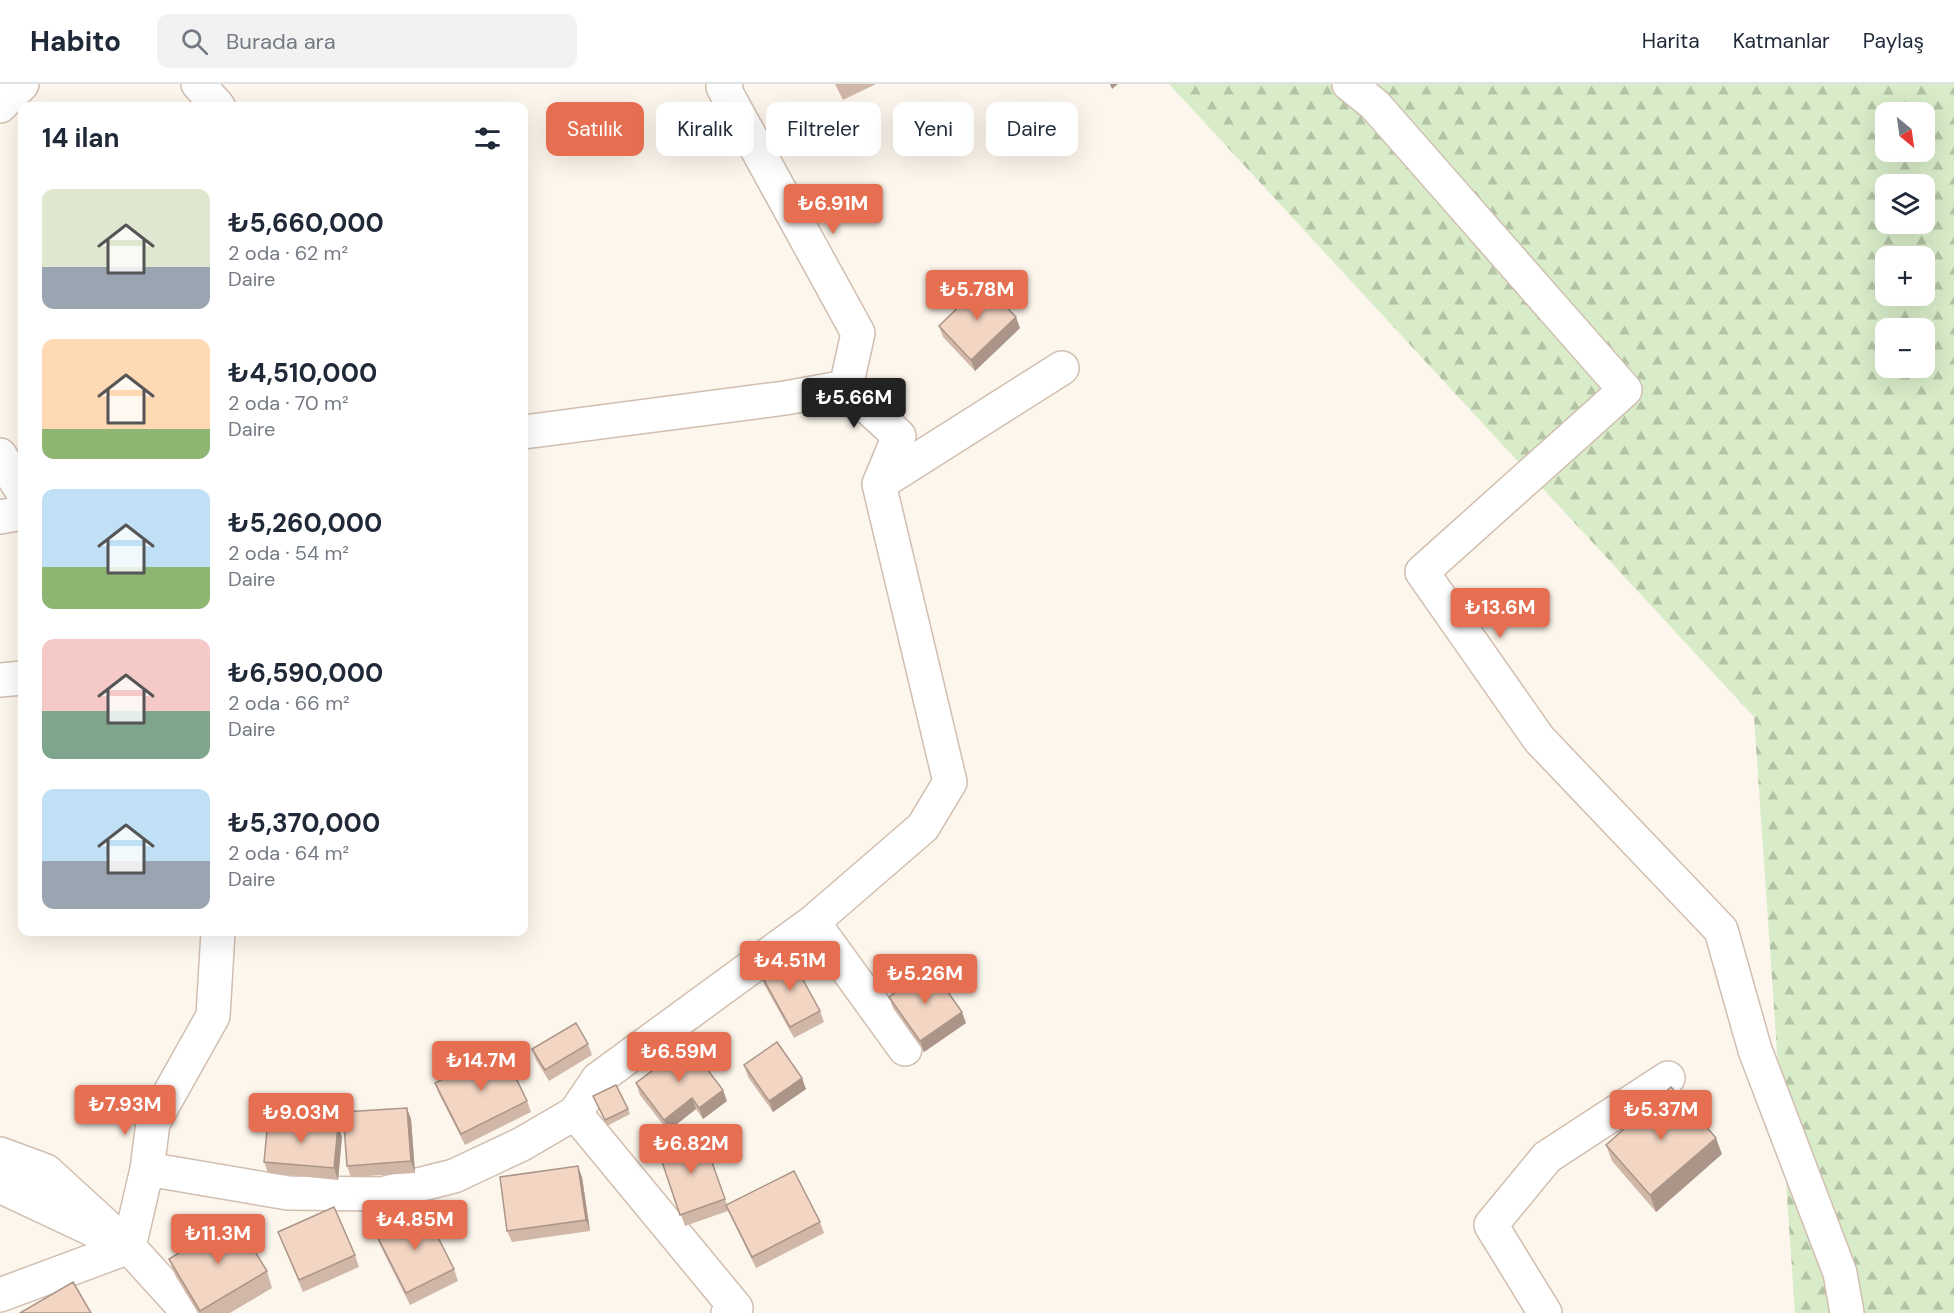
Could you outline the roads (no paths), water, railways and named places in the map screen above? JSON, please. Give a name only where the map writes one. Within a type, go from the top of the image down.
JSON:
[{"type":"street","points":[[0,106],[22,84]]},
{"type":"street","points":[[198,84],[214,102]]},
{"type":"street","points":[[726,84],[723,87],[858,333],[846,387]]},
{"type":"street","points":[[1349,84],[1375,105],[1625,390],[1422,572],[1539,739],[1721,930],[1755,1050],[1840,1273],[1847,1313]]},
{"type":"street","points":[[879,484],[1062,368]]},
{"type":"street","points":[[528,431],[785,398],[846,387]]},
{"type":"street","points":[[147,1169],[288,1193],[382,1194],[454,1176],[522,1144],[574,1113],[598,1079],[813,922],[923,826],[950,782],[879,484],[899,436],[846,387]]},
{"type":"street","points":[[0,455],[18,484]]},
{"type":"street","points":[[0,517],[18,514]]},
{"type":"street","points":[[0,680],[18,678]]},
{"type":"street","points":[[813,922],[905,1049]]},
{"type":"street","points":[[129,1247],[147,1169],[153,1123],[213,1016],[218,936]]},
{"type":"street","points":[[1545,1313],[1491,1225],[1547,1157],[1668,1078]]},
{"type":"street","points":[[574,1113],[734,1311]]},
{"type":"street","points":[[0,1154],[46,1171],[129,1247],[189,1313]]},
{"type":"street","points":[[0,1186],[129,1247]]},
{"type":"street","points":[[0,1295],[129,1247]]}]
